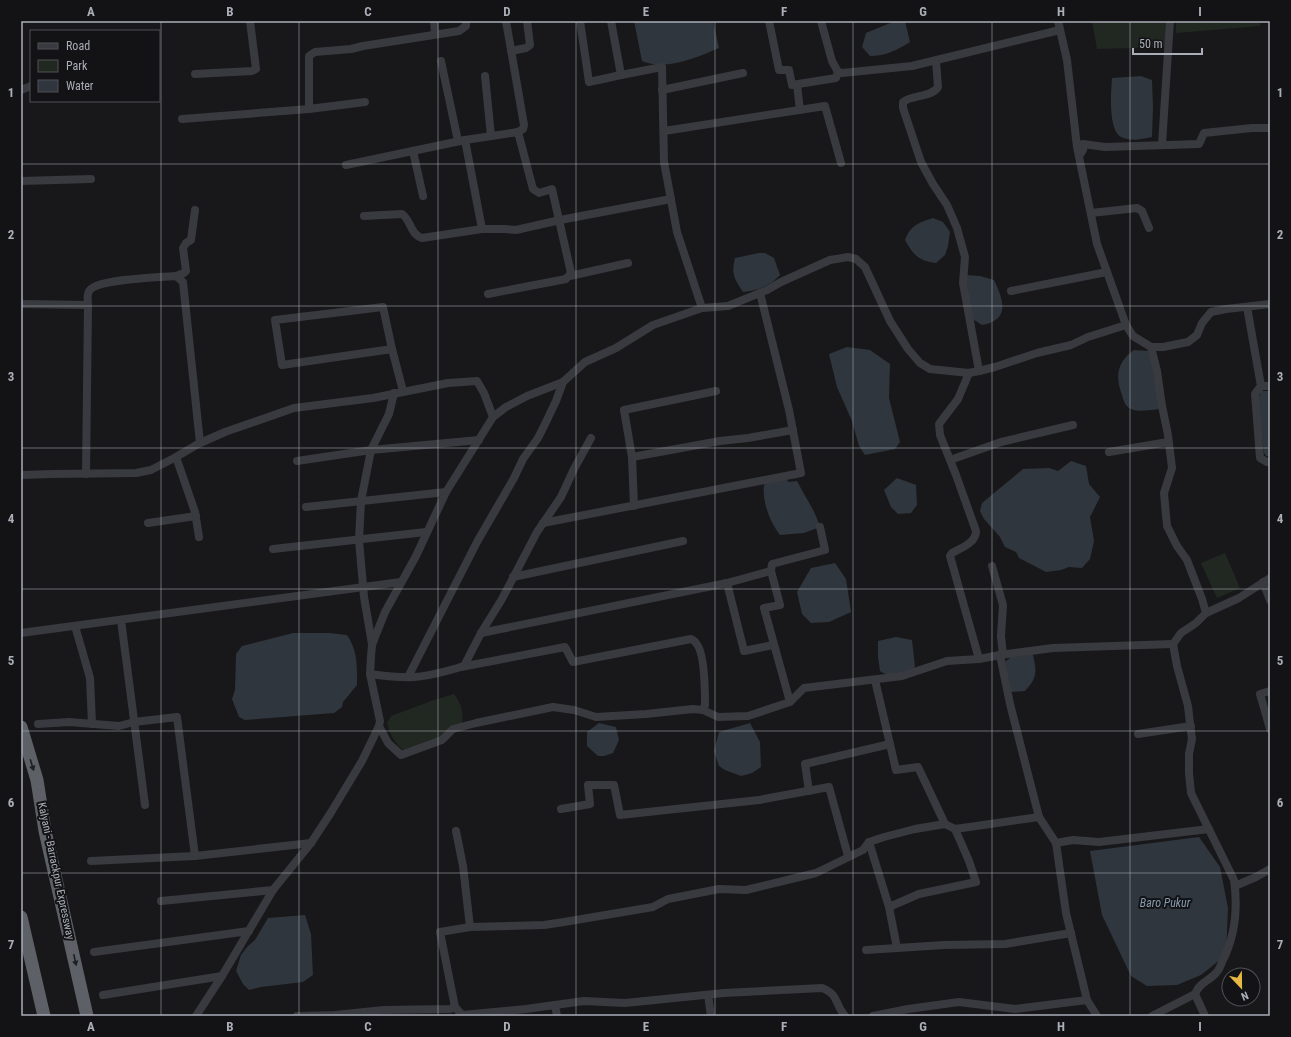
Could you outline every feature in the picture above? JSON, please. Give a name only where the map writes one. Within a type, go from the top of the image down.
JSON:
[{"type":"highway","name":"Kalyani - Barrackpur Expressway","points":[[21,727],[37,780],[45,831],[87,1016]]},
{"type":"highway","points":[[21,916],[44,1016]]},
{"type":"street","points":[[195,74],[252,71],[256,69],[250,21]]},
{"type":"street","points":[[434,21],[435,34]]},
{"type":"street","points":[[309,109],[309,56],[311,54],[315,52],[351,50],[363,46],[459,31],[466,26],[466,21]]},
{"type":"street","points":[[346,165],[462,140],[518,132],[523,129],[524,125],[506,21]]},
{"type":"street","points":[[511,51],[526,48],[530,45],[527,21]]},
{"type":"street","points":[[580,21],[589,82],[662,67],[664,162],[677,232],[702,308]]},
{"type":"street","points":[[611,21],[621,75]]},
{"type":"street","points":[[769,21],[779,70],[789,70],[792,85],[836,78],[838,72],[832,61],[821,21]]},
{"type":"street","points":[[1058,21],[1067,60],[1079,156],[1097,244],[1126,325],[1133,336],[1151,347],[1163,347],[1188,342],[1197,335],[1202,323],[1211,312],[1270,304]]},
{"type":"street","points":[[1162,144],[1170,21]]},
{"type":"street","points":[[838,72],[847,73],[912,66],[1060,30]]},
{"type":"street","points":[[441,61],[462,140],[482,229]]},
{"type":"street","points":[[936,61],[938,87],[936,90],[907,99],[903,102],[902,108],[921,162],[947,205],[957,228],[965,257],[963,283],[979,371]]},
{"type":"street","points":[[662,90],[743,74]]},
{"type":"street","points":[[485,76],[491,136]]},
{"type":"street","points":[[797,85],[800,110]]},
{"type":"street","points":[[182,119],[309,109],[365,102]]},
{"type":"street","points":[[664,131],[825,106],[841,163]]},
{"type":"street","points":[[1079,156],[1083,150],[1083,144],[1105,147],[1199,144],[1204,133],[1252,128],[1270,128]]},
{"type":"street","points":[[518,132],[533,189],[539,193],[552,189],[571,272],[570,276]]},
{"type":"street","points":[[413,151],[423,196]]},
{"type":"street","points":[[21,181],[92,180]]},
{"type":"street","points":[[364,216],[402,214],[406,217],[414,233],[422,238],[482,229],[516,230],[671,199]]},
{"type":"street","points":[[1091,213],[1137,208],[1142,211],[1149,228]]},
{"type":"street","points":[[86,474],[87,295],[93,287],[118,281],[176,276],[184,273],[186,271],[183,248],[186,243],[191,240],[195,210]]},
{"type":"street","points":[[372,645],[385,612],[402,582],[446,492],[493,417],[506,407],[527,396],[563,382],[585,362],[616,348],[653,325],[702,308],[728,306],[760,293],[799,273],[830,260],[848,257],[856,259],[864,267],[890,321],[908,349],[920,363],[930,369],[969,373],[979,371],[1071,344],[1126,325]]},
{"type":"street","points":[[488,294],[566,279],[570,276],[628,263]]},
{"type":"street","points":[[1011,291],[1106,272]]},
{"type":"street","points":[[176,276],[183,282],[200,443]]},
{"type":"street","points":[[543,523],[801,473],[789,410],[760,293]]},
{"type":"street","points":[[21,304],[88,305]]},
{"type":"street","points":[[392,349],[282,365],[275,320],[383,307],[403,391]]},
{"type":"street","points":[[1247,307],[1261,386],[1255,394],[1260,458],[1270,462]]},
{"type":"street","points":[[1151,347],[1157,371],[1172,468],[1164,493],[1167,526],[1177,546],[1187,560],[1202,598],[1206,613]]},
{"type":"street","points":[[969,373],[958,399],[939,424],[940,435],[976,531],[974,540],[952,553],[950,556],[979,659]]},
{"type":"street","points":[[21,476],[45,474],[136,473],[150,470],[200,443],[225,432],[294,408],[373,398],[448,383],[478,381],[493,417]]},
{"type":"street","points":[[408,677],[476,542],[514,478],[523,458],[538,438],[556,401],[563,382]]},
{"type":"street","points":[[1261,386],[1270,386]]},
{"type":"street","points":[[634,506],[632,457],[624,410],[716,391]]},
{"type":"street","points":[[196,1016],[222,976],[273,890],[311,843],[362,761],[379,726],[380,721],[370,674],[372,645],[363,587],[358,540],[361,501],[371,450],[389,414],[394,393]]},
{"type":"street","points":[[950,460],[1001,442],[1074,425]]},
{"type":"street","points":[[632,457],[720,441],[748,438],[793,430]]},
{"type":"street","points":[[461,667],[464,666],[481,633],[502,599],[537,532],[561,497],[574,469],[592,438]]},
{"type":"street","points":[[297,461],[371,450],[479,440]]},
{"type":"street","points":[[1109,452],[1168,442]]},
{"type":"street","points":[[176,457],[196,516],[199,537]]},
{"type":"street","points":[[306,507],[446,492]]},
{"type":"street","points":[[148,523],[196,516]]},
{"type":"street","points":[[790,702],[764,608],[780,605],[772,571],[772,564],[826,550],[820,527]]},
{"type":"street","points":[[273,549],[426,532]]},
{"type":"street","points":[[514,577],[683,541]]},
{"type":"street","points":[[992,566],[1003,605],[1001,655],[1010,704],[1039,817],[1056,843],[1059,869],[1071,933],[1086,1000],[1097,1016]]},
{"type":"street","points":[[481,633],[727,584],[772,571]]},
{"type":"street","points":[[1152,1016],[1195,994],[1197,989],[1202,984],[1217,972],[1226,955],[1232,936],[1236,894],[1234,880],[1191,793],[1189,754],[1192,739],[1188,706],[1177,666],[1174,644],[1181,633],[1196,623],[1206,613],[1239,598],[1266,580],[1270,600]]},
{"type":"street","points":[[21,633],[402,582]]},
{"type":"street","points":[[727,584],[744,651],[773,645]]},
{"type":"street","points":[[121,620],[145,805]]},
{"type":"street","points":[[75,626],[90,678],[92,724]]},
{"type":"street","points":[[370,674],[415,677],[565,647],[573,662],[691,639],[697,643],[703,668],[705,705],[703,710]]},
{"type":"street","points":[[379,726],[388,743],[402,755],[442,740],[453,729],[553,707],[574,710],[596,717],[693,709],[703,710],[718,717],[748,716],[790,702],[804,688],[902,676],[947,661],[979,659],[1053,648],[1174,644]]},
{"type":"street","points":[[875,680],[896,770],[918,767],[945,824]]},
{"type":"street","points":[[1270,691],[1260,694],[1270,729]]},
{"type":"street","points":[[38,724],[69,722],[119,726],[134,722],[177,717],[195,856]]},
{"type":"street","points":[[1138,734],[1190,726]]},
{"type":"street","points":[[809,791],[805,764],[890,744]]},
{"type":"street","points":[[561,809],[590,804],[588,785],[614,785],[620,815],[759,800],[829,787],[848,856]]},
{"type":"street","points":[[452,1010],[440,932],[470,928],[558,923],[653,907],[668,899],[719,889],[746,890],[816,873],[840,862],[848,856],[863,850],[869,842],[915,829],[945,824],[955,829],[1039,817]]},
{"type":"street","points":[[889,907],[919,894],[976,882],[969,861],[955,829]]},
{"type":"street","points":[[1056,843],[1073,840],[1098,842],[1209,829]]},
{"type":"street","points":[[456,830],[463,866],[470,928]]},
{"type":"street","points":[[869,842],[889,907],[897,948]]},
{"type":"street","points":[[91,861],[195,856],[311,843]]},
{"type":"street","points":[[1235,886],[1270,869]]},
{"type":"street","points":[[161,901],[273,890]]},
{"type":"street","points":[[94,952],[249,930]]},
{"type":"street","points":[[866,950],[944,945],[1005,944],[1071,933]]},
{"type":"street","points":[[103,995],[222,976]]},
{"type":"street","points":[[297,1016],[335,1015],[384,1010],[452,1010],[462,1015],[584,1001],[625,1002],[822,988],[830,991],[835,996],[841,1011],[845,1016]]},
{"type":"street","points":[[1195,994],[1205,1016]]},
{"type":"street","points":[[708,995],[711,1016]]},
{"type":"street","points":[[873,1016],[909,1012],[959,1002],[1015,1009],[1086,1000]]},
{"type":"street","points":[[555,1005],[557,1016]]},
{"type":"green space","points":[[1092,21],[1166,21],[1165,47],[1097,49]]},
{"type":"green space","points":[[1176,21],[1259,21],[1260,26],[1176,33]]},
{"type":"green space","points":[[1225,553],[1240,588],[1217,598],[1201,563]]},
{"type":"green space","points":[[454,694],[461,708],[463,716],[462,725],[440,739],[403,750],[397,744],[387,723],[391,716]]},
{"type":"water","points":[[634,21],[713,21],[719,48],[701,56],[681,62],[661,65],[651,64],[642,61]]},
{"type":"water","points":[[895,21],[905,21],[910,42],[891,52],[870,56],[862,47],[866,33]]},
{"type":"water","points":[[1141,76],[1152,80],[1152,137],[1136,140],[1125,139],[1117,133],[1112,119],[1112,78]]},
{"type":"water","points":[[933,218],[943,222],[950,232],[945,255],[936,263],[921,259],[911,250],[905,240],[907,235],[916,225]]},
{"type":"water","points":[[765,253],[774,258],[780,275],[763,287],[743,292],[737,283],[733,272],[735,258]]},
{"type":"water","points":[[966,275],[980,276],[994,280],[1002,302],[1001,314],[997,319],[982,325],[971,318]]},
{"type":"water","points":[[847,347],[870,350],[890,364],[889,398],[900,442],[895,449],[865,455],[859,446],[852,421],[837,387],[829,354]]},
{"type":"water","points":[[1134,350],[1150,351],[1160,409],[1144,411],[1132,410],[1124,401],[1118,376],[1119,370],[1124,359]]},
{"type":"water","points":[[1261,391],[1270,391],[1270,456],[1266,456],[1264,453],[1258,401]]},
{"type":"water","points":[[1071,461],[1086,466],[1089,484],[1100,497],[1090,517],[1094,541],[1090,559],[1082,568],[1069,567],[1061,570],[1046,572],[1019,558],[1016,552],[1005,547],[1000,537],[984,519],[980,511],[982,503],[1023,469],[1049,468],[1058,471]]},
{"type":"water","points":[[897,478],[916,485],[917,505],[911,513],[898,514],[891,507],[884,490]]},
{"type":"water","points":[[786,479],[789,482],[797,481],[813,509],[820,527],[804,533],[780,535],[768,512],[764,498],[764,485],[771,481]]},
{"type":"water","points":[[835,563],[846,579],[851,612],[829,622],[811,623],[802,614],[797,592],[811,568]]},
{"type":"water","points":[[293,633],[330,633],[347,635],[351,641],[355,653],[357,665],[357,685],[343,702],[342,707],[334,713],[245,720],[239,717],[232,699],[235,690],[236,654],[242,646]]},
{"type":"water","points":[[896,637],[912,640],[915,667],[902,675],[894,677],[880,671],[878,641]]},
{"type":"water","points":[[1033,655],[1035,666],[1034,679],[1025,691],[1011,692],[1005,662],[1011,657]]},
{"type":"water","points":[[599,723],[616,727],[619,740],[613,753],[604,756],[598,756],[587,746],[587,732]]},
{"type":"water","points":[[750,723],[760,742],[761,767],[752,773],[741,776],[719,766],[714,751],[719,732]]},
{"type":"water","name":"Baro Pukur","points":[[1199,837],[1220,867],[1228,908],[1226,955],[1201,975],[1177,985],[1147,986],[1131,976],[1102,915],[1090,851]]},
{"type":"water","points":[[305,915],[311,934],[313,975],[303,982],[261,987],[249,990],[243,984],[236,971],[241,955],[255,940],[268,918]]}]
